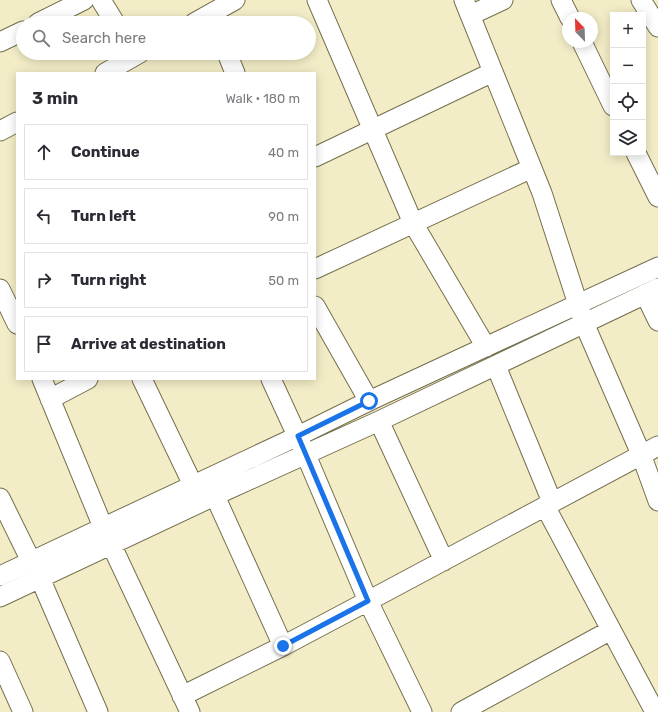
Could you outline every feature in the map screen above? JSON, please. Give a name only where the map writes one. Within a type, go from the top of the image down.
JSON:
[{"type":"street","points":[[52,16],[84,0]]},
{"type":"street","points":[[101,0],[111,16]]},
{"type":"street","points":[[212,16],[235,0]]},
{"type":"street","points":[[317,0],[413,222],[486,347]]},
{"type":"street","points":[[503,0],[468,7],[542,193],[584,323],[641,454],[658,501]]},
{"type":"street","points":[[561,0],[567,12]]},
{"type":"street","points":[[641,0],[658,27]]},
{"type":"street","points":[[0,42],[16,34]]},
{"type":"street","points":[[585,48],[610,100]]},
{"type":"street","points":[[107,72],[133,60]]},
{"type":"street","points":[[230,60],[235,72]]},
{"type":"street","points":[[316,157],[493,72]]},
{"type":"street","points":[[0,131],[16,123]]},
{"type":"street","points":[[638,156],[658,197]]},
{"type":"street","points":[[316,269],[413,222],[532,168]]},
{"type":"street","points":[[0,576],[658,266]]},
{"type":"street","points":[[0,597],[379,421],[651,291],[658,321]]},
{"type":"street","points":[[6,299],[16,322]]},
{"type":"street","points":[[316,308],[369,401]]},
{"type":"street","points":[[496,366],[549,504],[611,630],[655,712]]},
{"type":"street","points":[[42,380],[103,527],[186,704],[283,646],[658,446]]},
{"type":"street","points":[[50,399],[86,380]]},
{"type":"street","points":[[142,380],[193,484]]},
{"type":"street","points":[[271,380],[298,436],[368,601],[422,712]]},
{"type":"street","points":[[379,421],[444,561]]},
{"type":"street","points":[[215,496],[283,646]]},
{"type":"street","points":[[0,498],[31,561]]},
{"type":"street","points":[[40,578],[98,712]]},
{"type":"street","points":[[461,712],[611,630]]},
{"type":"street","points":[[0,661],[23,712]]},
{"type":"route","points":[[283,646],[368,601],[298,436],[369,401]]}]
